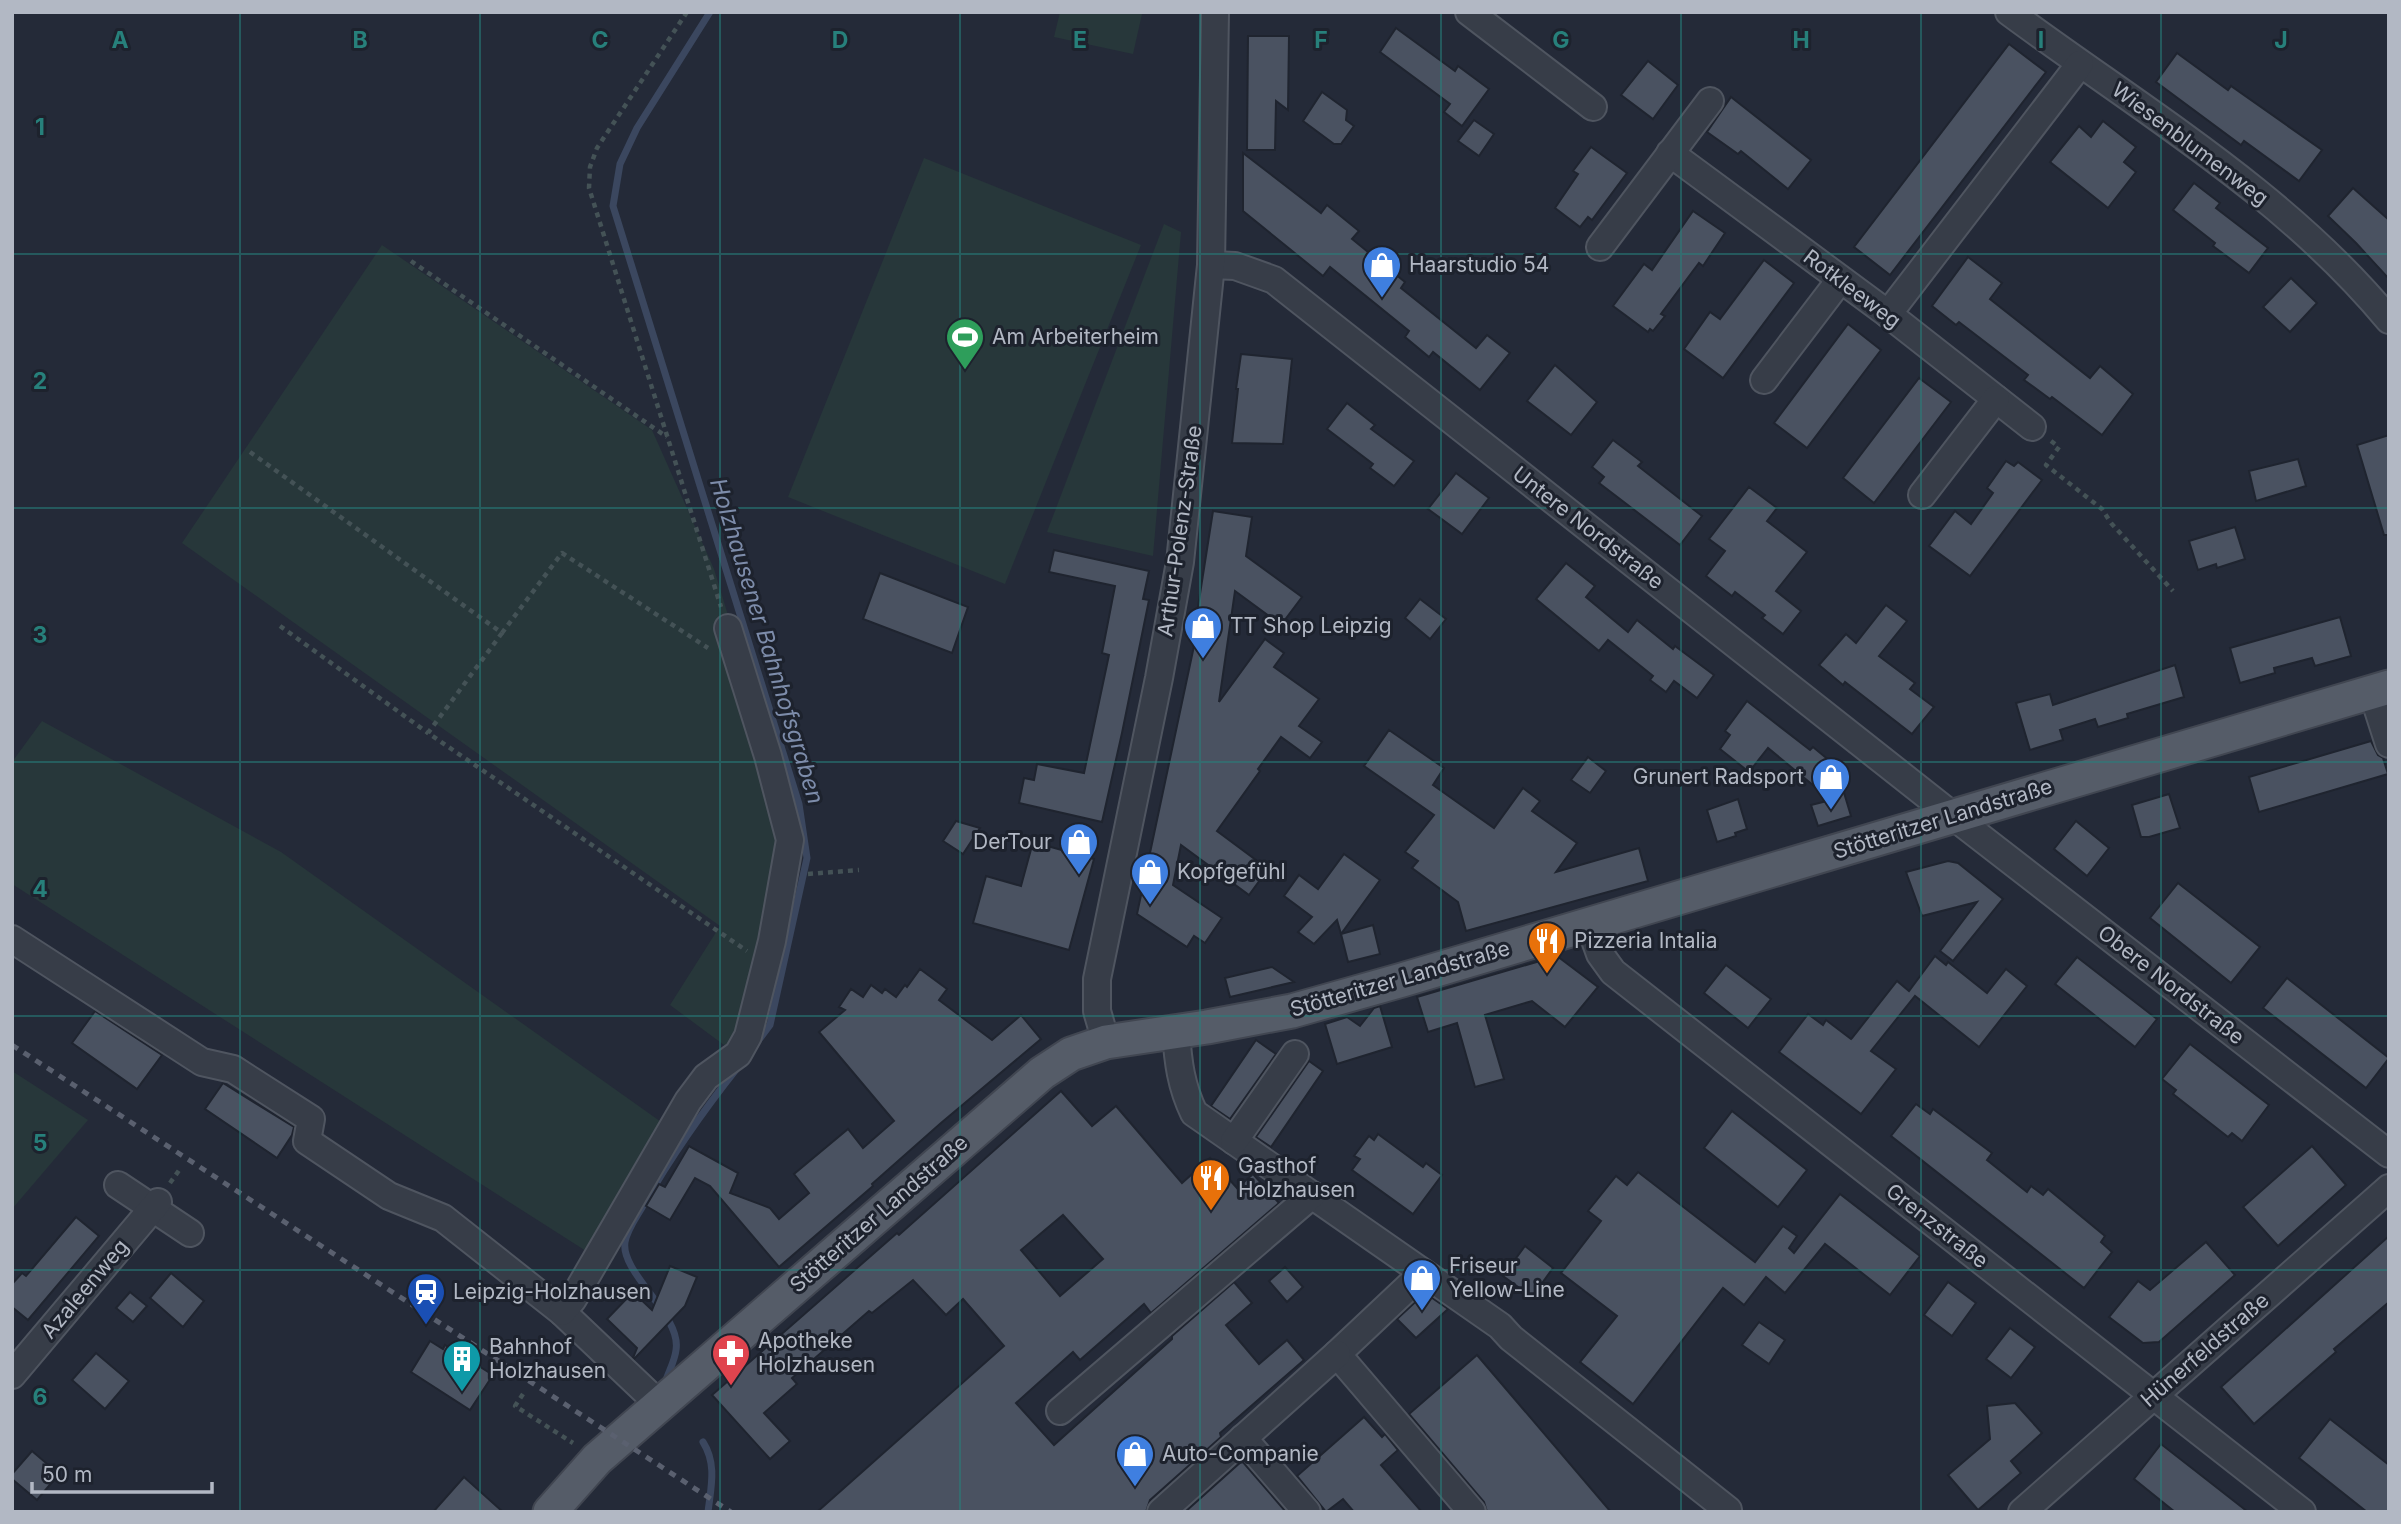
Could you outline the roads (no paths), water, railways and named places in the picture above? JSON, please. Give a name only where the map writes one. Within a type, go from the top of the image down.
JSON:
[{"type":"main road","name":"Stötteritzer Landstraße","points":[[551,1512],[597,1459],[1042,1073],[1071,1054],[1106,1042],[1293,1010],[1590,926],[2381,689]]},
{"type":"street","name":"Arthur-Polenz-Straße","points":[[1106,1042],[1097,1011],[1097,979],[1180,562],[1211,265],[1215,12]]},
{"type":"street","points":[[1469,12],[1593,107]]},
{"type":"street","name":"Wiesenblumenweg","points":[[2009,12],[2220,161],[2287,218],[2370,297],[2389,320]]},
{"type":"street","points":[[1888,314],[2080,64]]},
{"type":"street","points":[[1600,247],[1710,101]]},
{"type":"street","name":"Rotkleeweg","points":[[1671,153],[1888,314],[2032,427]]},
{"type":"street","name":"Untere Nordstraße","points":[[1211,265],[1235,265],[1274,280],[1953,816]]},
{"type":"street","points":[[1764,380],[1840,279]]},
{"type":"street","points":[[1922,495],[1996,399]]},
{"type":"street","points":[[562,1312],[573,1298],[688,1101],[706,1077],[738,1054],[751,1027],[766,965],[789,841],[768,757],[728,628]]},
{"type":"street","points":[[2381,689],[2389,744]]},
{"type":"street","name":"Obere Nordstraße","points":[[1953,816],[2389,1154]]},
{"type":"street","name":"Grenzstraße","points":[[1590,926],[1600,954],[1613,972],[2302,1512]]},
{"type":"street","points":[[12,939],[202,1062],[233,1069],[311,1119],[307,1141],[389,1196],[443,1218],[562,1312],[661,1406]]},
{"type":"street","points":[[1175,1032],[1179,1072],[1194,1113],[1500,1326],[1511,1338],[1728,1511]]},
{"type":"street","points":[[1234,1141],[1295,1054]]},
{"type":"street","points":[[118,1185],[155,1205],[190,1233]]},
{"type":"street","name":"Hünerfeldstraße","points":[[2022,1512],[2389,1188]]},
{"type":"street","points":[[1060,1411],[1312,1195]]},
{"type":"street","name":"Azaleenweg","points":[[12,1375],[155,1205]]},
{"type":"street","points":[[1161,1512],[1338,1354],[1423,1273]]},
{"type":"street","points":[[1338,1354],[1472,1512]]},
{"type":"street","points":[[1243,1438],[1307,1512]]},
{"type":"waterway","name":"Holzhausener Bahnhofsgraben","points":[[710,12],[637,128],[620,164],[613,206],[799,804],[807,858],[770,1025],[758,1041]]},
{"type":"waterway","name":"Holzhausener Bahnhofsgraben","points":[[666,1380],[676,1350],[675,1337],[670,1323],[632,1267],[626,1254],[625,1242],[633,1222],[666,1168],[738,1067]]},
{"type":"waterway","name":"Holzhausener Bahnhofsgraben","points":[[703,1442],[712,1467],[708,1512]]},
{"type":"railway","points":[[12,1045],[731,1512]]},
{"type":"place","name":"Haarstudio 54","points":[[1382,299]]},
{"type":"place","name":"Am Arbeiterheim","points":[[965,371]]},
{"type":"place","name":"TT Shop Leipzig","points":[[1203,660]]},
{"type":"place","name":"Grunert Radsport","points":[[1831,811]]},
{"type":"place","name":"DerTour","points":[[1079,876]]},
{"type":"place","name":"Kopfgefühl","points":[[1150,906]]},
{"type":"place","name":"Pizzeria Intalia","points":[[1547,975]]},
{"type":"place","name":"Gasthof Holzhausen","points":[[1211,1212]]},
{"type":"place","name":"Friseur Yellow-Line","points":[[1422,1312]]},
{"type":"place","name":"Leipzig-Holzhausen","points":[[426,1326]]},
{"type":"place","name":"Apotheke Holzhausen","points":[[731,1387]]},
{"type":"place","name":"Bahnhof Holzhausen","points":[[462,1393]]},
{"type":"place","name":"Auto-Companie","points":[[1135,1488]]}]
